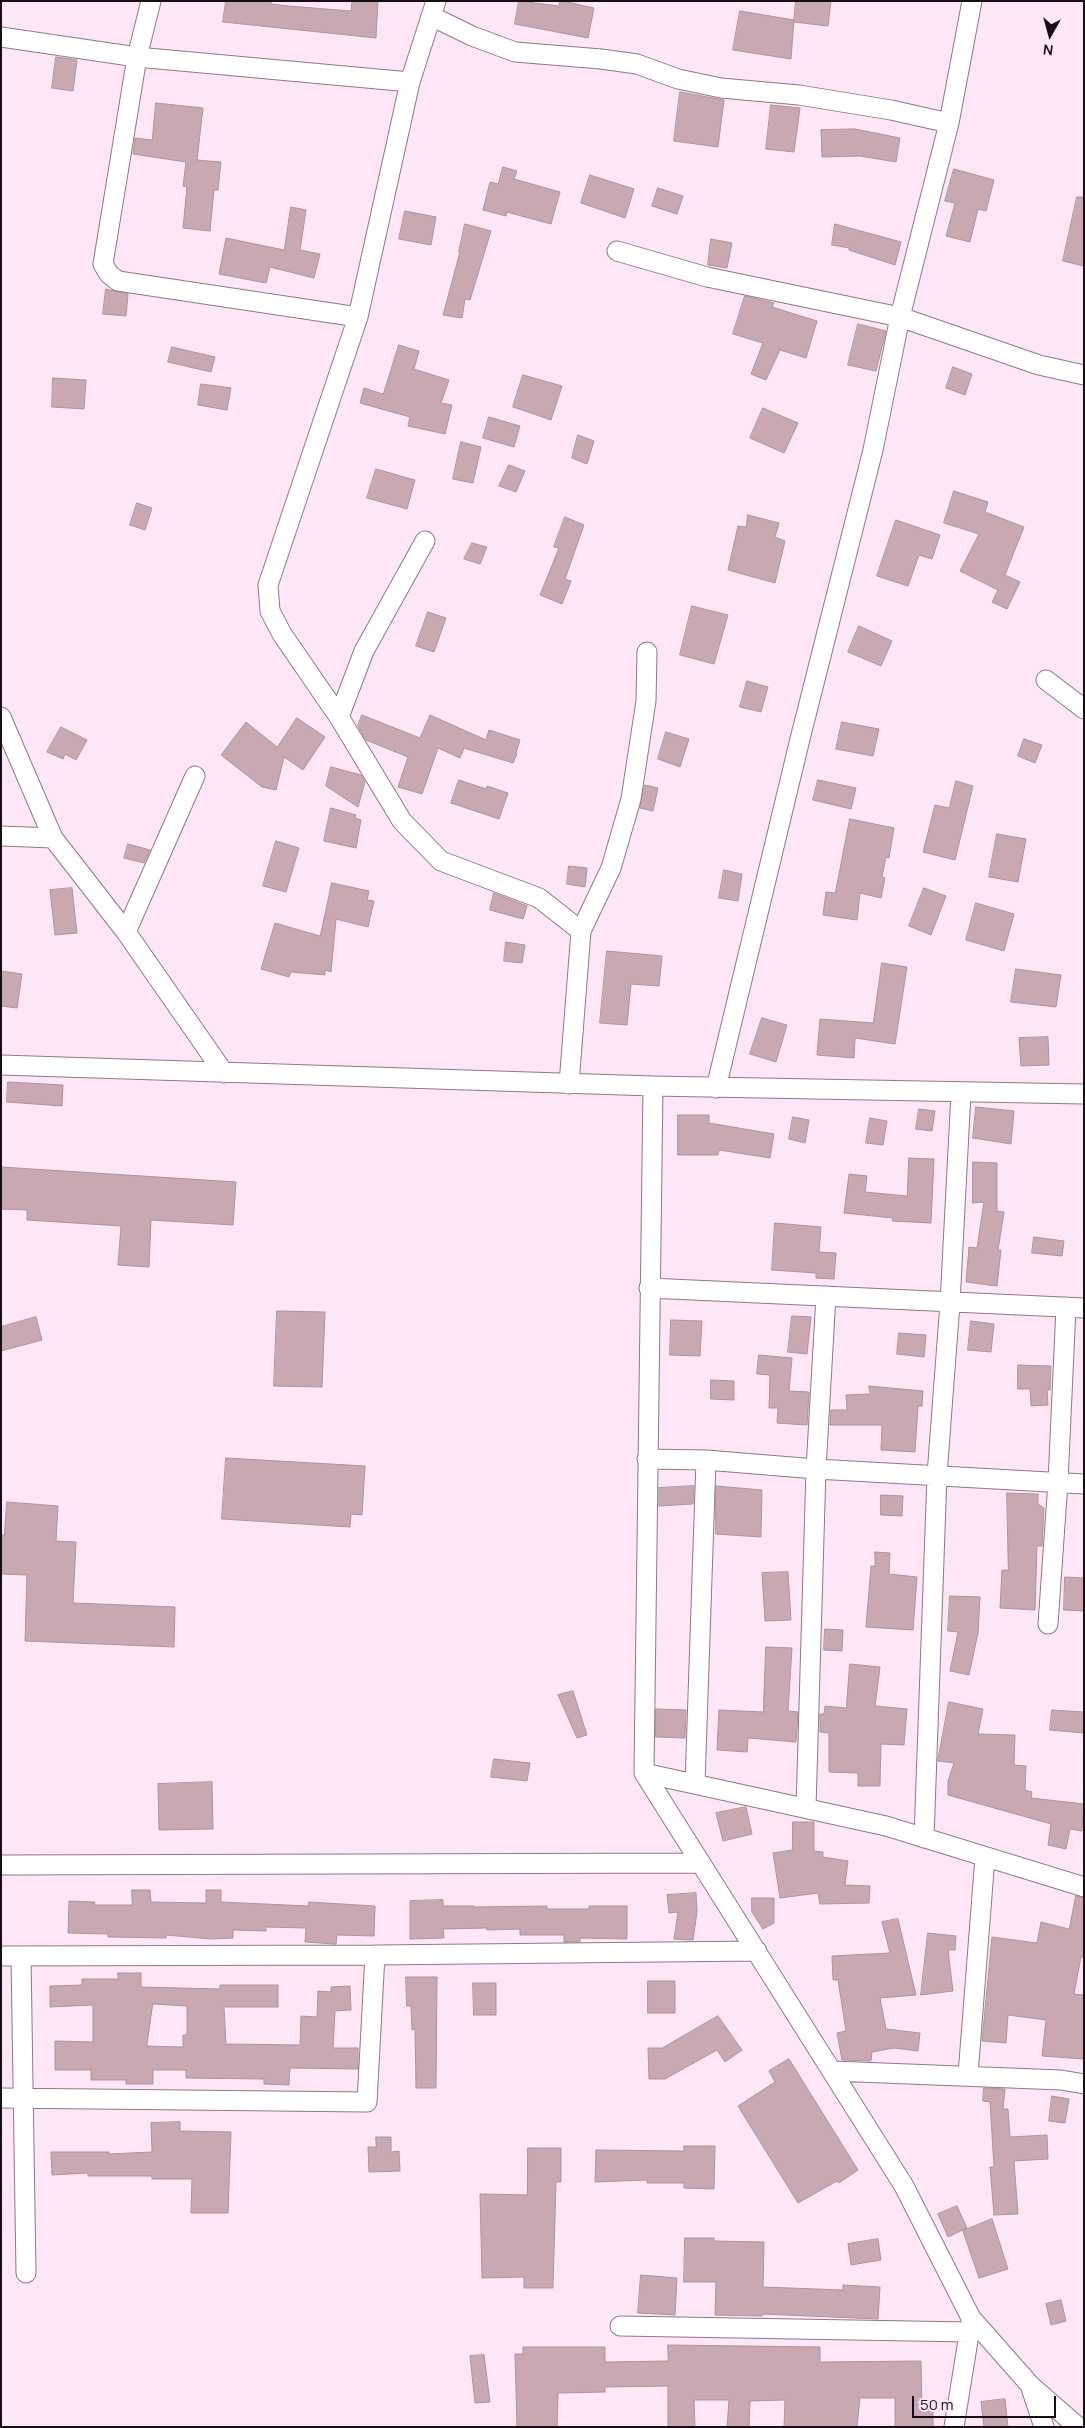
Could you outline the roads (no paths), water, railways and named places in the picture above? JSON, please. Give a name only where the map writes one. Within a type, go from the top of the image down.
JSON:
[{"type":"street","points":[[151,1],[138,58],[103,264],[109,274],[118,282],[358,317]]},
{"type":"street","points":[[716,1088],[802,730],[873,450],[900,317],[949,123],[972,1]]},
{"type":"street","points":[[581,931],[539,898],[441,861],[402,821],[339,717],[282,634],[270,611],[268,585],[358,317],[410,82],[434,8],[472,36],[515,52],[637,64],[678,79],[721,88],[799,95],[891,110],[949,123]]},
{"type":"street","points":[[1,37],[138,58],[410,82]]},
{"type":"street","points":[[617,251],[707,277],[900,317],[1039,366],[1084,376]]},
{"type":"street","points":[[339,717],[364,651],[425,541]]},
{"type":"street","points":[[569,1084],[581,931],[612,868],[631,799],[646,701],[647,652]]},
{"type":"street","points":[[1046,680],[1084,709]]},
{"type":"street","points":[[1,717],[53,838],[126,932],[224,1072]]},
{"type":"street","points":[[126,932],[195,776]]},
{"type":"street","points":[[1,836],[53,838]]},
{"type":"street","points":[[1,1065],[716,1088],[1084,1094]]},
{"type":"street","points":[[653,1086],[644,1773],[904,2186],[970,2325],[1031,2386],[1078,2427]]},
{"type":"street","points":[[924,1838],[937,1476],[950,1302],[961,1093]]},
{"type":"street","points":[[649,1288],[1075,1308],[1058,1482],[1048,1624]]},
{"type":"street","points":[[806,1808],[816,1468],[826,1296]]},
{"type":"street","points":[[647,1459],[706,1460],[1084,1484]]},
{"type":"street","points":[[695,1784],[706,1460]]},
{"type":"street","points":[[644,1773],[886,1826],[1084,1887]]},
{"type":"street","points":[[968,2076],[985,1857]]},
{"type":"street","points":[[1,1865],[702,1863]]},
{"type":"street","points":[[1,1956],[375,1955],[757,1950]]},
{"type":"street","points":[[1,2098],[366,2102],[375,1955]]},
{"type":"street","points":[[20,1956],[26,2273]]},
{"type":"street","points":[[832,2071],[1060,2080],[1084,2084]]},
{"type":"street","points":[[620,2326],[970,2325]]},
{"type":"street","points":[[954,2427],[970,2325]]},
{"type":"street","points":[[1031,2386],[1044,2427]]}]
